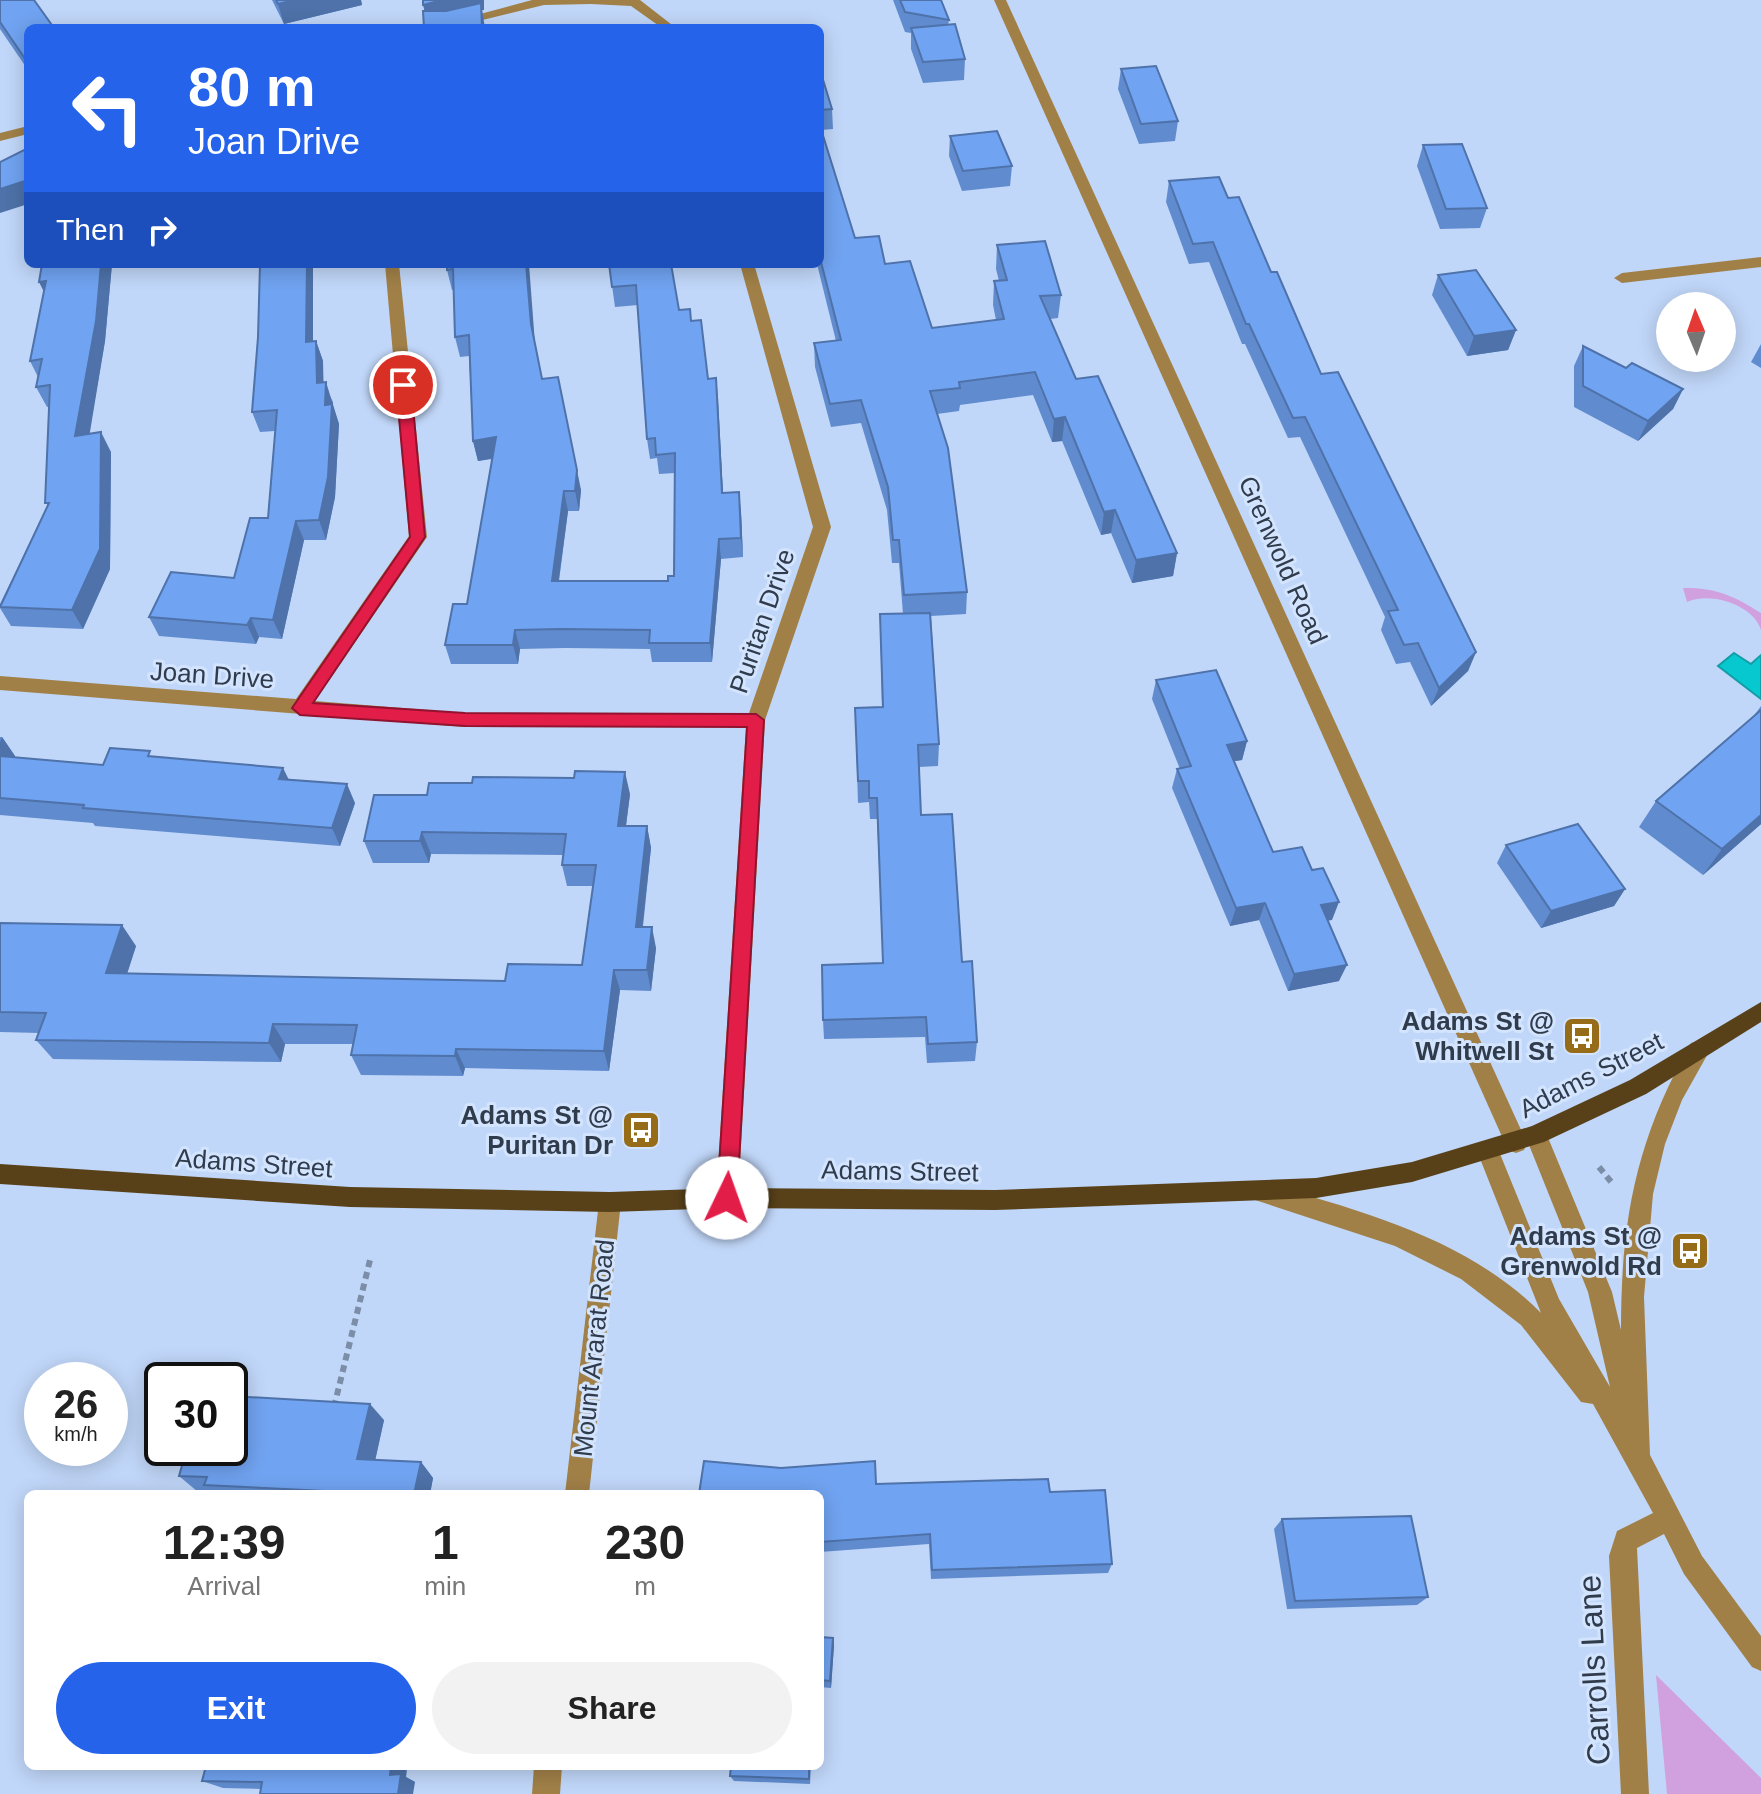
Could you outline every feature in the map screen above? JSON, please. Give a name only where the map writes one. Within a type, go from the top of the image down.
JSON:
[{"type":"main road","name":"Adams Street","points":[[0,1174],[350,1197],[610,1202],[727,1198],[995,1200],[1260,1192],[1377,1179],[1526,1139],[1624,1095],[1761,1011]]},
{"type":"street","points":[[450,24],[544,1],[591,0],[634,2],[664,24]]},
{"type":"street","name":"Grenwold Road","points":[[1000,0],[1526,1139],[1600,1292],[1638,1458]]},
{"type":"street","points":[[0,137],[24,131]]},
{"type":"street","points":[[1622,278],[1761,262]]},
{"type":"street","points":[[300,708],[418,537],[392,268]]},
{"type":"street","name":"Puritan Drive","points":[[727,1198],[756,720],[822,527],[748,268]]},
{"type":"street","name":"Joan Drive","points":[[0,683],[465,720],[756,720]]},
{"type":"street","points":[[1638,1458],[1630,1293],[1640,1203],[1658,1135],[1679,1080],[1699,1050]]},
{"type":"street","points":[[1488,1151],[1550,1306],[1638,1458],[1667,1519],[1708,1589],[1761,1658]]},
{"type":"street","points":[[1260,1192],[1375,1226],[1418,1244],[1492,1286],[1532,1320],[1638,1458]]},
{"type":"street","name":"Mount Ararat Road","points":[[577,1490],[610,1202]]},
{"type":"street","name":"Carrolls Lane","points":[[1635,1794],[1622,1556],[1626,1540],[1667,1519]]},
{"type":"street","points":[[546,1794],[548,1770]]},
{"type":"path","points":[[1599,1167],[1615,1185],[1599,1190]]},
{"type":"path","points":[[331,1418],[371,1256]]},
{"type":"shaded area","points":[[1683,588],[1715,591],[1742,602],[1761,613],[1761,630],[1757,621],[1741,607],[1719,599],[1687,602]]},
{"type":"shaded area","points":[[1734,653],[1751,664],[1761,655],[1761,699],[1718,666]]},
{"type":"shaded area","points":[[1656,1675],[1761,1778],[1761,1794],[1667,1794]]},
{"type":"building","points":[[0,0],[34,0],[51,24],[24,24],[24,57],[0,22]]},
{"type":"building","points":[[423,0],[442,0],[423,5]]},
{"type":"building","points":[[900,0],[941,0],[949,20],[905,12]]},
{"type":"building","points":[[481,3],[482,24],[424,24],[423,11],[446,11]]},
{"type":"building","points":[[955,24],[965,59],[923,62],[911,28]]},
{"type":"building","points":[[1156,66],[1178,121],[1141,124],[1121,69]]},
{"type":"building","points":[[824,83],[832,109],[824,110]]},
{"type":"building","points":[[997,131],[1012,166],[963,171],[950,136]]},
{"type":"building","points":[[824,139],[855,238],[879,236],[885,264],[910,261],[932,328],[1004,319],[994,281],[1007,280],[997,245],[1045,241],[1061,295],[1040,296],[1076,379],[1098,376],[1177,553],[1136,560],[1115,510],[1104,512],[1065,417],[1054,419],[1035,372],[959,382],[960,388],[930,391],[948,448],[967,592],[904,595],[899,540],[893,540],[888,487],[861,400],[830,404],[814,343],[841,340],[823,268]]},
{"type":"building","points":[[1462,144],[1487,208],[1446,209],[1423,145]]},
{"type":"building","points":[[24,150],[24,181],[0,189],[0,162]]},
{"type":"building","points":[[1219,177],[1228,198],[1239,197],[1271,272],[1277,272],[1321,374],[1338,372],[1476,652],[1439,688],[1418,643],[1404,645],[1388,611],[1398,610],[1305,417],[1293,418],[1249,324],[1246,324],[1213,242],[1193,244],[1169,181]]},
{"type":"building","points":[[41,268],[101,268],[96,321],[75,436],[101,432],[100,549],[72,610],[0,607],[49,503],[45,503],[50,385],[36,387],[42,359],[30,361],[46,281],[39,282]]},
{"type":"building","points":[[260,268],[307,268],[306,342],[316,341],[317,383],[326,382],[325,405],[332,404],[328,477],[319,520],[296,521],[273,620],[251,618],[247,625],[149,617],[171,572],[234,578],[250,518],[268,518],[277,410],[252,412]]},
{"type":"building","points":[[447,268],[526,268],[531,324],[542,379],[558,377],[577,470],[575,491],[564,491],[552,581],[668,581],[668,576],[674,576],[675,453],[656,455],[655,438],[647,439],[636,285],[612,287],[610,268],[672,268],[679,310],[690,309],[691,321],[701,320],[708,379],[716,378],[722,493],[739,492],[741,538],[719,539],[710,643],[649,643],[650,630],[560,629],[515,630],[513,645],[445,645],[453,604],[467,604],[496,437],[473,441],[469,335],[455,337],[453,269]]},
{"type":"building","points":[[1476,270],[1516,330],[1474,336],[1438,275]]},
{"type":"building","points":[[1583,346],[1626,368],[1632,363],[1683,389],[1648,421],[1583,386]]},
{"type":"building","points":[[930,613],[939,744],[918,745],[921,815],[952,814],[962,962],[972,961],[977,1042],[928,1044],[926,1017],[823,1020],[822,965],[883,963],[877,798],[869,798],[869,781],[858,781],[855,708],[883,707],[880,614]]},
{"type":"building","points":[[1216,670],[1247,741],[1227,745],[1273,852],[1302,847],[1312,870],[1323,868],[1339,902],[1321,905],[1347,965],[1294,974],[1265,903],[1236,908],[1177,769],[1191,766],[1156,680]]},
{"type":"building","points":[[1761,710],[1761,815],[1722,849],[1656,801]]},
{"type":"building","points":[[110,748],[150,751],[148,756],[283,768],[279,779],[347,784],[332,828],[83,808],[84,805],[0,798],[0,756],[103,765]]},
{"type":"building","points":[[575,771],[625,772],[618,826],[647,826],[636,927],[652,927],[647,970],[614,970],[604,1051],[456,1049],[455,1056],[351,1055],[357,1025],[273,1024],[269,1043],[36,1040],[46,1013],[0,1012],[0,923],[122,925],[106,973],[505,981],[508,964],[582,965],[596,865],[562,865],[566,834],[422,832],[420,841],[364,841],[374,795],[427,795],[429,783],[472,783],[473,777],[574,778]]},
{"type":"building","points":[[1578,824],[1625,889],[1551,911],[1506,845]]},
{"type":"building","points":[[248,1397],[370,1404],[357,1459],[421,1462],[415,1490],[304,1490],[204,1485],[207,1477],[179,1476],[182,1466],[248,1466]]},
{"type":"building","points":[[704,1461],[781,1468],[875,1461],[876,1484],[1048,1479],[1050,1492],[1105,1490],[1112,1564],[932,1570],[930,1534],[824,1542],[824,1490],[700,1490]]},
{"type":"building","points":[[1411,1516],[1428,1597],[1295,1601],[1282,1519]]},
{"type":"building","points":[[824,1637],[833,1638],[830,1681],[824,1680]]},
{"type":"building","points":[[205,1770],[391,1770],[390,1775],[401,1774],[398,1794],[260,1794],[262,1782],[202,1781]]},
{"type":"building","points":[[731,1770],[809,1770],[809,1779],[730,1776]]},
{"type":"place","name":"Adams St @ Whitwell St","points":[[1582,1036]]},
{"type":"place","name":"Adams St @ Puritan Dr","points":[[641,1130]]},
{"type":"place","name":"Adams St @ Grenwold Rd","points":[[1690,1251]]},
{"type":"route","points":[[403,385],[418,537],[300,708],[465,720],[756,720],[727,1198]]}]
